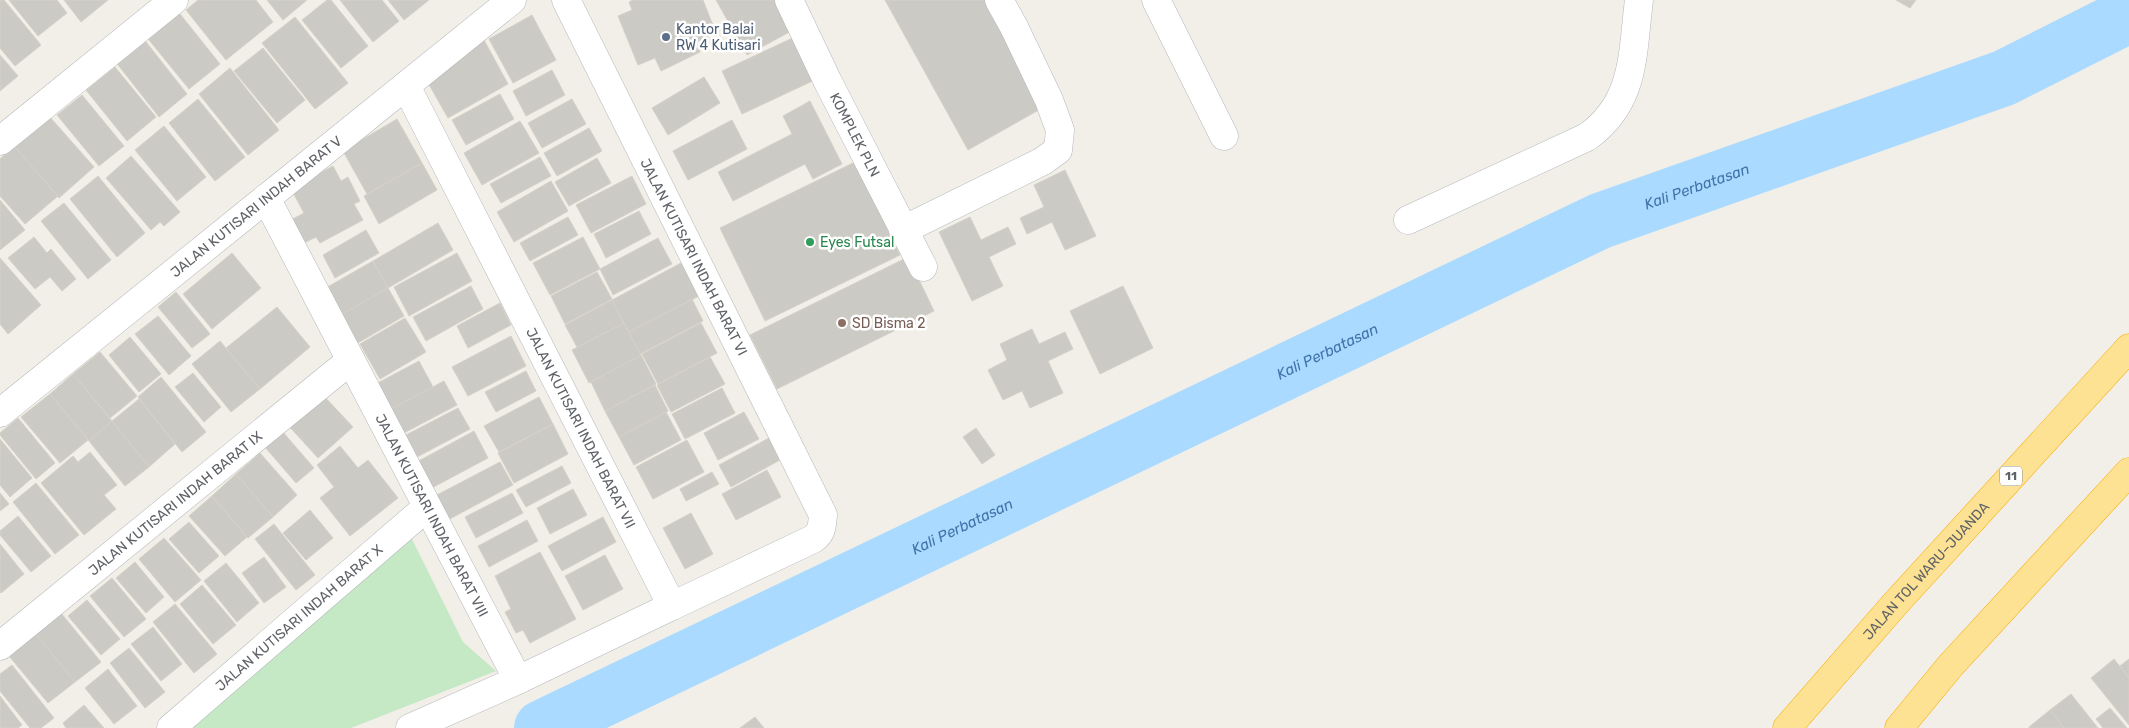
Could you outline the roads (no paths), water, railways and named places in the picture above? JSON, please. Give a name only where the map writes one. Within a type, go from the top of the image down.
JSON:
[{"type":"highway","name":"JALAN TOL WARU–JUANDA","points":[[1787,728],[1895,604],[2129,348]]},
{"type":"highway","points":[[1899,728],[1951,665],[2129,472]]},
{"type":"street","points":[[0,141],[174,0]]},
{"type":"street","name":"JALAN KUTISARI INDAH BARAT V","points":[[0,413],[512,0]]},
{"type":"street","name":"JALAN KUTISARI INDAH BARAT VI","points":[[566,0],[823,515],[822,530],[819,536],[813,540],[672,606]]},
{"type":"street","name":"KOMPLEK PLN","points":[[789,0],[828,82],[922,268]]},
{"type":"street","points":[[903,230],[1043,162],[1058,150],[1060,130],[1049,100],[999,0]]},
{"type":"street","points":[[1156,0],[1224,136]]},
{"type":"street","points":[[1408,220],[1587,137],[1606,122],[1621,99],[1634,60],[1639,0]]},
{"type":"street","name":"JALAN KUTISARI INDAH BARAT VII","points":[[406,86],[672,606]]},
{"type":"street","name":"JALAN KUTISARI INDAH BARAT VIII","points":[[266,198],[518,680]]},
{"type":"street","name":"JALAN KUTISARI INDAH BARAT IX","points":[[0,646],[351,360]]},
{"type":"street","name":"JALAN KUTISARI INDAH BARAT X","points":[[171,728],[427,507]]},
{"type":"street","points":[[410,728],[518,680],[672,606]]},
{"type":"waterway","name":"Kali Perbatasan","points":[[542,728],[1600,221],[2004,78],[2129,15]]},
{"type":"place","name":"Kantor Balai RW 4 Kutisari","points":[[666,37]]},
{"type":"place","name":"Eyes Futsal","points":[[810,242]]},
{"type":"place","name":"SD Bisma 2","points":[[842,323]]}]
